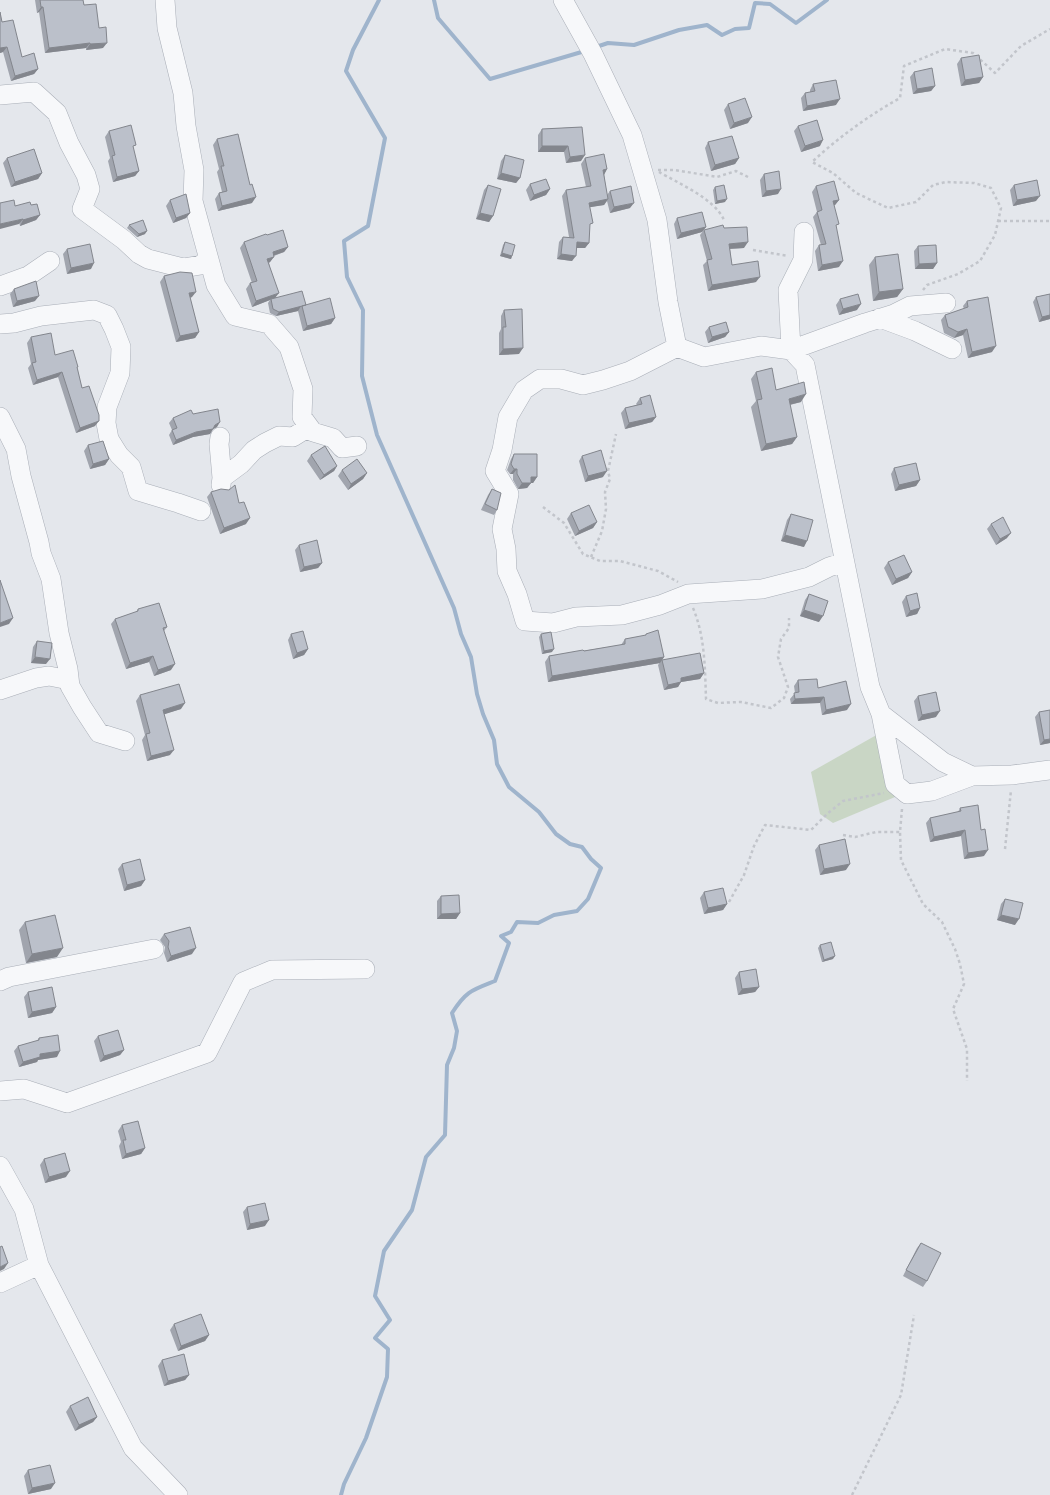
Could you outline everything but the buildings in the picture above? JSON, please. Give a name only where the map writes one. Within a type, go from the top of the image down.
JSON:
[{"type":"street","points":[[165,0],[167,28],[183,93],[186,126],[194,170],[193,201],[217,289],[235,316],[269,324],[289,347],[303,389],[302,417],[313,432],[333,438],[342,448],[357,446]]},
{"type":"street","points":[[563,0],[589,47],[632,135],[657,220],[668,302],[677,347]]},
{"type":"street","points":[[0,95],[34,92],[57,113],[68,143],[86,175],[90,189],[82,209],[124,240],[139,254],[148,259],[183,268],[201,265],[208,259]]},
{"type":"street","points":[[804,232],[803,260],[788,290],[791,350],[805,365],[870,687],[881,714],[899,787],[907,794],[932,791],[972,776],[1012,775],[1050,770]]},
{"type":"street","points":[[0,286],[28,276],[50,261]]},
{"type":"street","points":[[844,562],[829,567],[809,577],[762,589],[688,594],[660,605],[622,615],[576,617],[552,624],[525,621],[517,594],[507,571],[506,549],[502,529],[509,494],[495,471],[502,450],[508,417],[524,390],[540,379],[561,379],[583,385],[630,371],[677,347],[704,357],[761,346],[791,350],[894,314],[910,306],[946,302]]},
{"type":"street","points":[[0,324],[14,323],[40,316],[94,310],[107,316],[121,347],[120,373],[106,407],[106,423],[109,439],[119,455],[131,467],[138,491],[178,503],[201,512]]},
{"type":"street","points":[[880,318],[914,331],[952,349]]},
{"type":"street","points":[[0,418],[16,449],[21,476],[41,553],[51,579],[59,633],[68,669],[70,686],[99,733],[125,741]]},
{"type":"street","points":[[220,437],[221,482],[254,450],[264,443],[279,436],[293,437],[309,427]]},
{"type":"street","points":[[0,690],[36,678],[49,676],[70,680]]},
{"type":"street","points":[[881,714],[943,762],[972,776]]},
{"type":"street","points":[[0,981],[154,949]]},
{"type":"street","points":[[0,1091],[24,1089],[67,1103],[207,1053],[243,982],[272,970],[365,969]]},
{"type":"street","points":[[0,1166],[24,1209],[39,1265],[133,1448],[178,1495]]},
{"type":"street","points":[[0,1283],[39,1265]]},
{"type":"path","points":[[910,306],[927,285],[958,274],[980,261],[995,235],[1001,208],[991,188],[974,183],[946,182],[933,186],[916,202],[888,208],[856,193],[833,173],[812,162],[832,143],[877,111],[900,98],[904,66],[945,49],[973,53],[995,73],[1021,46],[1050,29]]},
{"type":"path","points":[[724,220],[721,213],[693,191],[656,170],[675,170],[717,177],[736,171],[748,177]]},
{"type":"path","points":[[998,221],[1050,221]]},
{"type":"path","points":[[753,250],[803,260]]},
{"type":"path","points":[[591,557],[602,531],[606,509],[604,492],[610,479],[608,471],[616,434]]},
{"type":"path","points":[[543,508],[564,523],[582,554],[600,560],[620,561],[658,571],[676,580],[688,594],[697,617],[703,651],[706,699],[718,703],[741,702],[771,708],[784,698],[788,687],[778,657],[781,639],[788,628],[789,618]]},
{"type":"path","points":[[1005,849],[1006,831],[1011,802],[1012,775]]},
{"type":"path","points":[[728,902],[744,875],[754,846],[765,825],[811,830],[843,801],[884,793],[899,787],[901,860],[923,904],[942,922],[955,949],[960,964],[964,984],[954,1009],[967,1048],[967,1081]]},
{"type":"path","points":[[843,835],[855,837],[876,832],[900,832]]},
{"type":"path","points":[[852,1495],[900,1395],[914,1315]]},
{"type":"green space","points":[[880,733],[895,797],[833,823],[820,814],[811,772]]},
{"type":"waterway","points":[[341,1495],[344,1484],[366,1438],[387,1377],[388,1349],[375,1338],[390,1320],[375,1296],[384,1251],[412,1210],[426,1157],[445,1135],[447,1065],[454,1048],[457,1031],[452,1013],[461,1000],[470,992],[495,981],[509,943],[501,936],[511,932],[517,922],[538,923],[554,915],[577,911],[588,899],[601,868],[591,859],[582,847],[570,844],[556,834],[539,812],[509,787],[497,764],[494,740],[483,714],[477,694],[471,657],[461,634],[454,608],[377,435],[362,376],[363,310],[347,277],[344,241],[368,226],[385,138],[346,71],[353,50],[379,0]]},
{"type":"waterway","points":[[434,0],[438,18],[490,79],[585,51]]},
{"type":"waterway","points":[[596,47],[608,43],[634,45],[679,30],[707,25],[722,35],[735,29],[749,28],[755,3],[770,4],[796,23],[827,0]]}]
